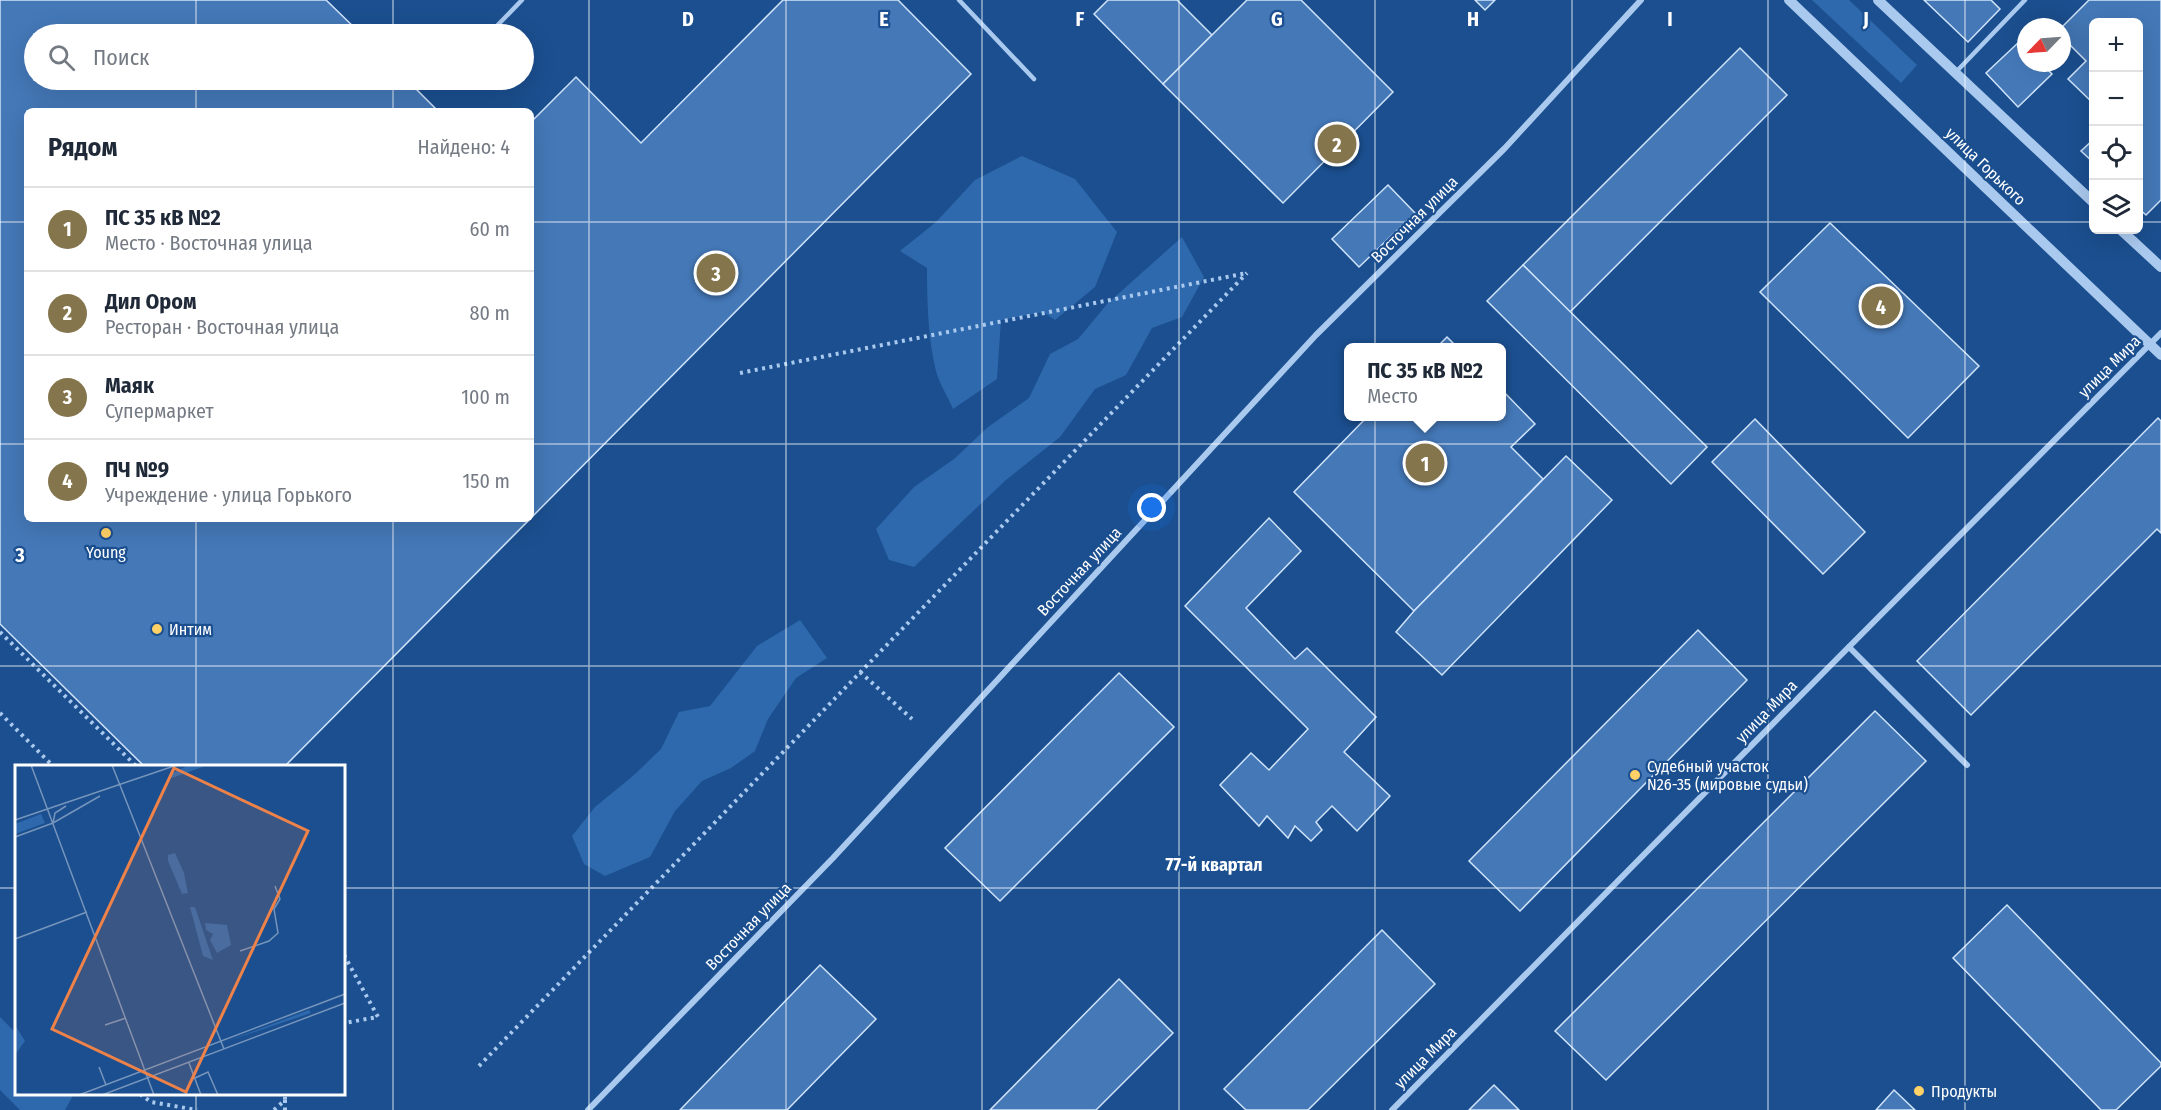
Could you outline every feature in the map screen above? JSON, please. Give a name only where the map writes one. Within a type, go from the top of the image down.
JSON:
[{"type":"street","name":"Восточная улица","points":[[588,1110],[841,849],[1316,335],[1505,148],[1641,0]]},
{"type":"street","name":"улица Горького","points":[[1790,0],[2161,355]]},
{"type":"street","points":[[1878,0],[2089,198]]},
{"type":"street","points":[[2125,234],[2161,267]]},
{"type":"street","name":"улица Мира","points":[[1392,1110],[2161,333]]},
{"type":"street","points":[[1849,647],[1967,765]]},
{"type":"lane","points":[[499,24],[522,0]]},
{"type":"lane","points":[[958,0],[1034,79]]},
{"type":"lane","points":[[1955,73],[2025,0]]},
{"type":"path","points":[[479,1066],[1247,273],[740,373]]},
{"type":"path","points":[[0,632],[135,765]]},
{"type":"path","points":[[860,672],[912,719]]},
{"type":"path","points":[[0,713],[52,765]]},
{"type":"path","points":[[345,957],[378,1017],[345,1023]]},
{"type":"path","points":[[141,1095],[151,1102],[197,1110]]},
{"type":"path","points":[[285,1095],[285,1110]]},
{"type":"path","points":[[274,1110],[285,1100]]},
{"type":"shaded area","points":[[1812,0],[1849,0],[1917,65],[1901,83]]},
{"type":"shaded area","points":[[1022,156],[1075,179],[1117,232],[1095,287],[1055,320],[1043,312],[1001,320],[997,379],[953,409],[939,380],[932,354],[927,268],[900,251],[936,222],[975,180]]},
{"type":"shaded area","points":[[1182,237],[1204,277],[1182,317],[1152,328],[1126,375],[1095,389],[1060,437],[1006,480],[914,567],[889,560],[876,529],[914,487],[954,459],[988,427],[1029,398],[1050,354],[1078,339],[1108,303]]},
{"type":"shaded area","points":[[800,620],[827,658],[796,678],[768,719],[755,751],[731,768],[702,781],[675,811],[650,857],[605,876],[584,864],[572,836],[595,807],[661,749],[679,712],[710,706],[757,646]]},
{"type":"shaded area","points":[[0,1017],[15,1032],[15,1095],[73,1095],[65,1110],[20,1110],[0,1090]]},
{"type":"building","points":[[0,0],[326,0],[351,24],[24,24],[24,90],[417,90],[435,108],[24,108],[24,522],[527,522],[286,765],[143,765],[0,624]]},
{"type":"building","points":[[783,0],[898,0],[971,74],[534,515],[534,119],[576,77],[641,143]]},
{"type":"building","points":[[1108,0],[1177,0],[1212,35],[1163,84],[1094,14]]},
{"type":"building","points":[[1247,0],[1301,0],[1393,92],[1283,203],[1163,84]]},
{"type":"building","points":[[1475,0],[1495,0],[1485,10]]},
{"type":"building","points":[[1924,0],[1991,0],[2000,9],[1968,42]]},
{"type":"building","points":[[2089,0],[2161,0],[2161,200],[2146,215],[2143,212],[2143,18],[2089,18],[2089,99],[2068,79],[2086,61],[2071,46],[2071,18]]},
{"type":"building","points":[[2017,44],[2017,72],[2050,72],[2052,74],[2018,107],[1986,73]]},
{"type":"building","points":[[1740,48],[1787,95],[1570,312],[1523,265]]},
{"type":"building","points":[[2089,144],[2089,158],[2081,151]]},
{"type":"building","points":[[1388,185],[1415,213],[1359,267],[1332,239]]},
{"type":"building","points":[[1830,223],[1979,366],[1908,438],[1760,292]]},
{"type":"building","points":[[1523,265],[1707,447],[1671,484],[1487,301]]},
{"type":"building","points":[[1447,337],[1453,343],[1441,343]]},
{"type":"building","points":[[1506,394],[1535,424],[1511,447],[1543,479],[1414,611],[1294,492],[1363,421],[1506,421]]},
{"type":"building","points":[[2158,418],[2161,421],[2161,533],[2157,529],[1971,715],[1917,661]]},
{"type":"building","points":[[1755,419],[1865,532],[1823,574],[1712,462]]},
{"type":"building","points":[[1566,456],[1612,500],[1442,675],[1396,632]]},
{"type":"building","points":[[1269,518],[1301,551],[1246,608],[1295,659],[1307,648],[1376,717],[1344,752],[1390,796],[1357,831],[1332,806],[1316,822],[1322,830],[1311,841],[1295,826],[1288,838],[1267,816],[1259,826],[1220,785],[1251,753],[1269,770],[1308,729],[1185,606]]},
{"type":"building","points":[[1698,630],[1747,680],[1520,911],[1469,861]]},
{"type":"building","points":[[1119,673],[1174,727],[1000,901],[945,848]]},
{"type":"building","points":[[1875,711],[1926,761],[1606,1080],[1555,1031]]},
{"type":"building","points":[[2007,905],[2161,1063],[2161,1066],[2116,1110],[2101,1110],[1953,958]]},
{"type":"building","points":[[1382,930],[1435,984],[1308,1110],[1246,1110],[1224,1089]]},
{"type":"building","points":[[820,965],[876,1019],[787,1110],[680,1110]]},
{"type":"building","points":[[1119,979],[1173,1033],[1096,1110],[990,1110]]},
{"type":"building","points":[[1494,1085],[1519,1110],[1469,1110]]},
{"type":"building","points":[[1894,1090],[1915,1110],[1876,1110]]},
{"type":"place","name":"Дил Ором","points":[[1337,144]]},
{"type":"place","name":"Маяк","points":[[716,273]]},
{"type":"place","name":"ПЧ №9","points":[[1881,306]]},
{"type":"place","name":"ПС 35 кВ №2","points":[[1425,463]]},
{"type":"place","name":"Young","points":[[106,533]]},
{"type":"place","name":"Интим","points":[[157,629]]},
{"type":"place","name":"Судебный участок N26-35 (мировые судьи)","points":[[1635,775]]},
{"type":"place","name":"Продукты","points":[[1919,1091]]},
{"type":"district","name":"77-й квартал","points":[[1214,865]]}]
